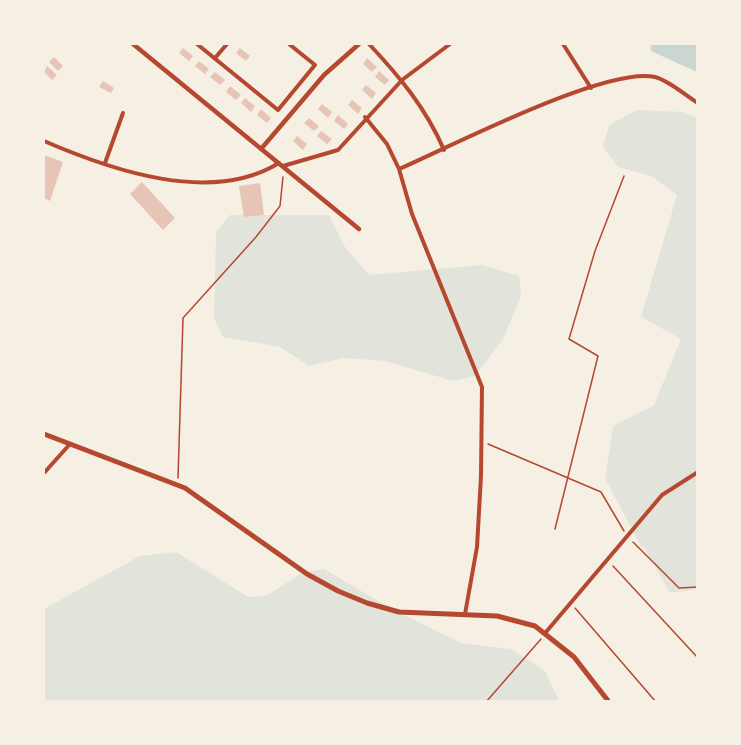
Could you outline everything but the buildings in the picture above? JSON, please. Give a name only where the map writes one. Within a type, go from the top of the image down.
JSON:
[{"type":"main road","points":[[44,434],[178,484],[338,591],[367,603],[399,612],[465,614],[517,619],[546,632],[574,657],[609,702]]},
{"type":"street","points":[[133,44],[359,229]]},
{"type":"street","points":[[197,44],[278,110],[315,65],[289,44]]},
{"type":"street","points":[[215,58],[227,44]]},
{"type":"street","points":[[261,149],[324,75],[359,44]]},
{"type":"street","points":[[369,44],[402,80],[432,123],[444,150]]},
{"type":"street","points":[[44,141],[139,174],[208,183],[257,175],[281,164],[338,150],[365,117],[402,80],[450,44]]},
{"type":"street","points":[[562,44],[591,88]]},
{"type":"street","points":[[399,169],[544,104],[640,75],[657,77],[698,102]]},
{"type":"street","points":[[105,163],[123,113]]},
{"type":"street","points":[[365,117],[387,144],[399,169],[412,214],[482,387],[477,548],[465,614]]},
{"type":"street","points":[[44,473],[70,443]]},
{"type":"street","points":[[546,632],[662,495],[698,472]]},
{"type":"path","points":[[178,484],[183,318],[256,237],[280,206],[281,164]]},
{"type":"path","points":[[555,529],[598,356],[569,339],[595,251],[624,176]]},
{"type":"path","points":[[481,441],[601,492],[626,535],[679,588],[698,587]]},
{"type":"path","points":[[606,559],[698,658]]},
{"type":"path","points":[[571,603],[656,702]]},
{"type":"path","points":[[486,702],[546,632]]},
{"type":"shaded area","points":[[651,44],[697,44],[697,72],[651,51]]},
{"type":"shaded area","points":[[637,110],[684,112],[697,118],[697,589],[670,593],[644,547],[642,548],[605,478],[613,426],[654,405],[681,339],[641,317],[677,195],[651,176],[618,167],[603,147],[609,125]]},
{"type":"shaded area","points":[[230,215],[329,215],[345,247],[369,275],[482,265],[519,276],[521,297],[502,341],[475,376],[453,381],[385,361],[343,358],[309,366],[280,347],[223,337],[214,318],[216,232]]},
{"type":"shaded area","points":[[176,552],[248,597],[266,596],[302,573],[324,569],[390,608],[461,643],[511,649],[545,671],[559,701],[44,701],[44,609],[140,556]]}]
